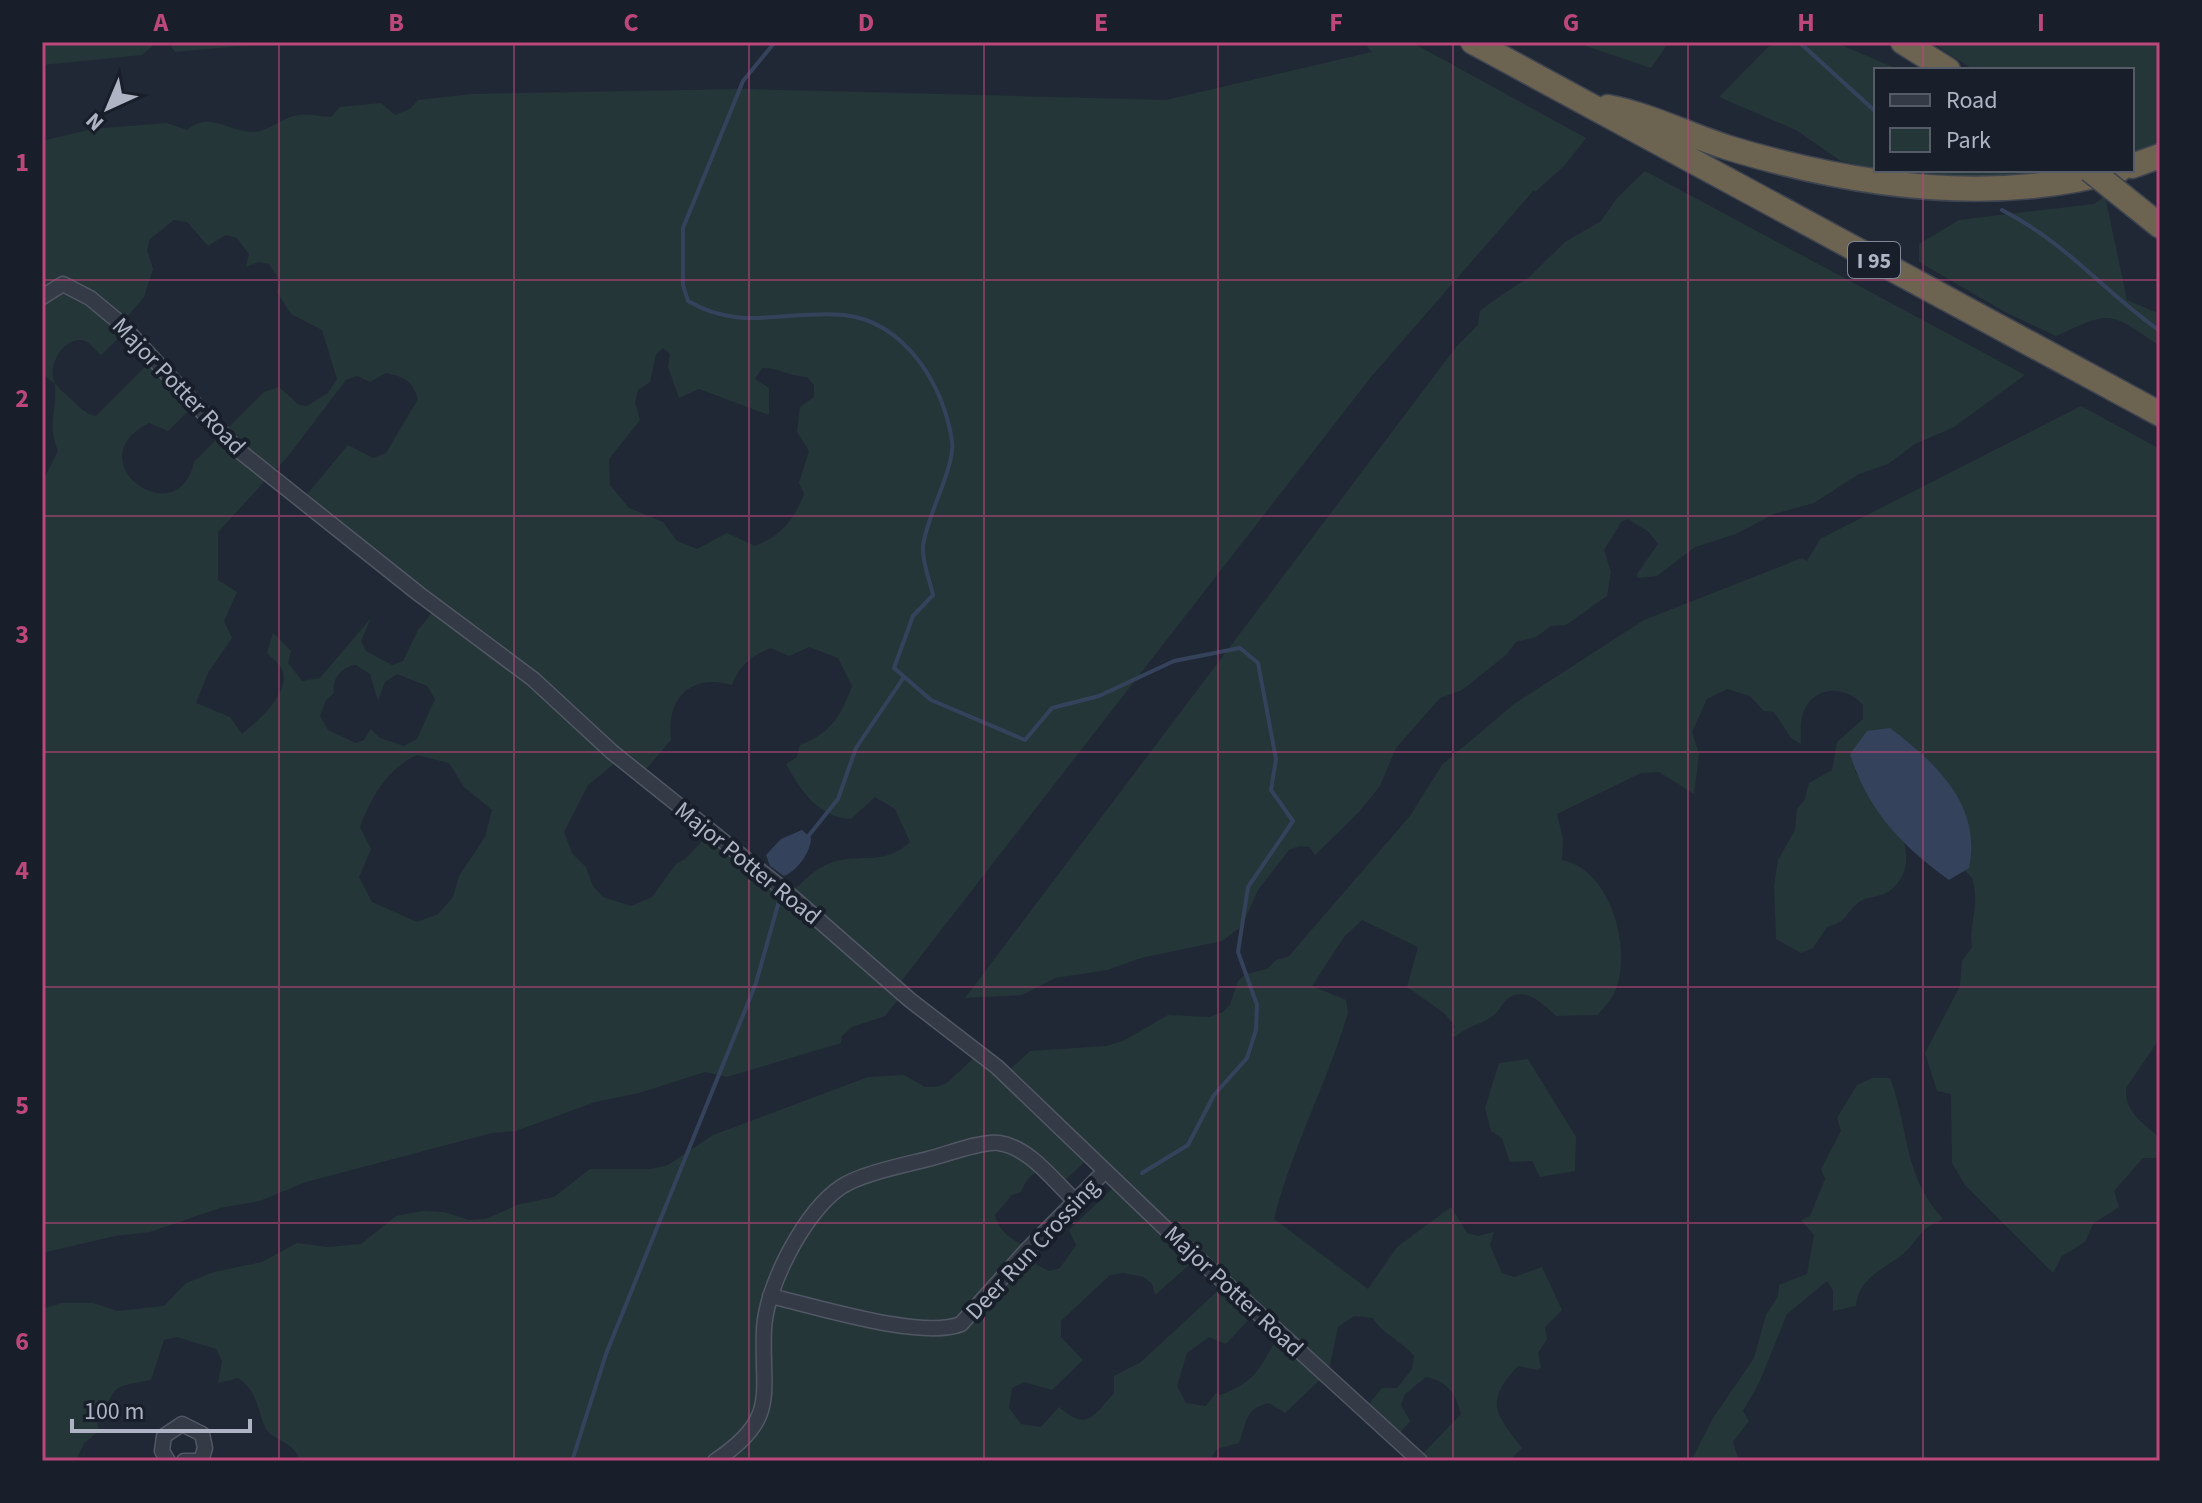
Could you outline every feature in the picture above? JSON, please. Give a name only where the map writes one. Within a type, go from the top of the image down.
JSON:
[{"type":"highway","name":"I 95","points":[[1473,42],[2160,414]]},
{"type":"highway","points":[[1903,42],[1945,68]]},
{"type":"highway","points":[[1590,103],[1633,112],[1727,147],[1784,163],[1913,185],[2025,188],[2109,172]]},
{"type":"highway","points":[[2134,165],[2160,156]]},
{"type":"highway","points":[[2092,172],[2160,226]]},
{"type":"street","name":"Major Potter Road","points":[[42,297],[63,284],[90,298],[119,322],[237,449],[419,594],[533,679],[612,752],[757,867],[910,1000],[997,1067],[1105,1171],[1420,1461]]},
{"type":"street","points":[[715,1461],[754,1427],[766,1396],[764,1327],[770,1296],[784,1263],[821,1205],[842,1186],[909,1164],[997,1142],[1022,1151],[1075,1201]]},
{"type":"street","name":"Deer Run Crossing","points":[[770,1296],[889,1323],[949,1329],[961,1324],[1105,1171]]},
{"type":"street","points":[[168,1461],[162,1451],[164,1436],[182,1424],[202,1434],[205,1448],[202,1461],[184,1461]]},
{"type":"green space","points":[[42,42],[164,42],[156,43],[142,55],[42,65]]},
{"type":"green space","points":[[168,42],[282,42],[175,52]]},
{"type":"green space","points":[[1372,42],[1411,42],[1586,138],[1564,166],[1534,190],[1371,377],[896,988],[901,996],[885,1016],[852,1027],[842,1036],[841,1043],[727,1077],[705,1072],[639,1093],[595,1102],[516,1131],[492,1133],[306,1182],[260,1201],[220,1208],[150,1232],[115,1236],[42,1253],[42,483],[58,451],[53,425],[55,384],[42,373],[42,141],[92,129],[167,123],[187,130],[210,122],[257,132],[297,115],[331,117],[340,107],[381,103],[395,115],[410,109],[418,100],[472,94],[746,89],[1166,100],[1372,52],[1367,47]],"holes":[[[174,220],[187,222],[208,246],[226,235],[237,238],[249,254],[246,267],[258,262],[269,264],[280,281],[277,292],[291,314],[322,330],[337,379],[328,393],[307,406],[299,405],[279,387],[264,392],[194,462],[184,483],[170,492],[153,492],[137,484],[126,472],[122,456],[129,439],[149,423],[168,431],[194,405],[153,359],[96,416],[82,410],[62,391],[55,384],[53,374],[60,351],[72,341],[87,342],[101,355],[125,332],[121,324],[144,297],[153,269],[147,250],[150,239]],[[663,348],[670,354],[668,367],[679,398],[699,389],[769,415],[769,388],[755,379],[762,368],[807,377],[814,385],[814,397],[800,407],[797,432],[809,451],[799,483],[804,494],[796,512],[779,532],[755,546],[727,533],[697,549],[677,541],[663,522],[629,508],[610,485],[609,459],[640,420],[635,402],[638,390],[650,382],[656,354]],[[386,373],[398,376],[410,383],[418,399],[386,453],[373,458],[348,445],[303,499],[435,609],[418,630],[403,661],[392,665],[366,651],[361,641],[371,618],[320,678],[302,681],[288,663],[291,651],[273,633],[267,653],[279,664],[284,681],[277,699],[242,734],[230,717],[196,703],[208,673],[232,638],[224,621],[237,592],[218,580],[218,532],[289,455],[346,380],[357,376],[370,382]],[[809,647],[838,658],[852,686],[833,723],[800,745],[797,757],[786,764],[798,784],[820,808],[839,817],[851,819],[875,797],[895,809],[910,842],[882,857],[844,860],[826,865],[788,896],[711,832],[676,864],[652,897],[631,906],[603,897],[593,886],[586,867],[572,853],[564,832],[588,785],[620,759],[640,776],[671,740],[673,712],[684,693],[704,683],[732,685],[747,662],[771,648],[789,656]],[[356,665],[370,674],[378,701],[385,682],[397,674],[427,686],[435,699],[417,739],[404,746],[380,738],[371,729],[364,740],[356,743],[328,730],[320,716],[326,700],[334,693],[336,679]],[[417,755],[449,763],[464,787],[492,810],[485,837],[459,876],[453,897],[438,914],[417,922],[372,902],[359,877],[371,849],[360,827],[375,794],[397,768]]]},
{"type":"green space","points":[[1574,42],[1669,42],[1651,68]]},
{"type":"green space","points":[[1773,42],[1834,42],[1895,68],[1874,68],[1874,169],[1841,161],[1796,130],[1719,97]]},
{"type":"green space","points":[[1931,42],[2160,42],[2160,142],[2134,151],[2134,68],[1971,68]]},
{"type":"green space","points":[[1645,171],[2025,375],[1954,427],[1915,444],[1888,464],[1859,474],[1814,503],[1774,514],[1736,534],[1695,547],[1657,576],[1638,578],[1637,574],[1658,544],[1649,532],[1628,519],[1622,521],[1604,550],[1611,572],[1607,596],[1566,625],[1551,626],[1536,637],[1516,642],[1506,655],[1462,690],[1440,698],[1396,748],[1380,786],[1359,812],[1315,855],[1310,847],[1299,846],[1289,850],[1258,890],[1242,926],[1222,941],[1141,958],[1107,970],[1055,978],[1022,995],[965,998],[1456,347],[1478,325],[1480,311],[1526,280],[1565,242],[1601,221],[1617,198]]},
{"type":"green space","points":[[1895,172],[2044,172],[2048,175],[1950,179]]},
{"type":"green space","points":[[2105,196],[2127,300],[2160,314],[2160,346],[2130,326],[2110,318],[2089,322],[2056,336],[2005,312],[1919,262],[1919,244],[1959,220],[2094,204]]},
{"type":"green space","points":[[2081,406],[2160,449],[2160,1038],[2126,1088],[2126,1096],[2132,1111],[2160,1138],[2160,1158],[2143,1158],[2114,1191],[2119,1207],[2093,1224],[2085,1242],[2062,1256],[2053,1273],[1965,1185],[1952,1163],[1951,1094],[1937,1091],[1925,1053],[1960,986],[1962,961],[1972,947],[1975,897],[1972,878],[1859,756],[1855,772],[1898,826],[1906,859],[1903,874],[1889,891],[1859,902],[1843,920],[1827,927],[1813,948],[1801,953],[1776,939],[1774,886],[1778,860],[1795,830],[1797,809],[1805,799],[1809,783],[1832,770],[1837,742],[1863,719],[1863,705],[1847,693],[1837,691],[1828,691],[1812,699],[1802,717],[1801,744],[1791,738],[1774,712],[1764,711],[1750,696],[1727,689],[1707,699],[1692,732],[1699,754],[1694,794],[1659,772],[1641,773],[1557,814],[1563,839],[1562,860],[1579,866],[1593,878],[1613,912],[1619,932],[1620,972],[1616,989],[1598,1015],[1556,1016],[1533,998],[1520,994],[1506,1000],[1490,1018],[1455,1037],[1451,1035],[1455,1026],[1444,1013],[1407,987],[1418,947],[1362,920],[1344,937],[1312,986],[1346,1000],[1348,1013],[1290,1167],[1274,1219],[1368,1289],[1397,1247],[1451,1207],[1467,1233],[1478,1236],[1494,1232],[1490,1245],[1502,1273],[1514,1277],[1542,1267],[1562,1310],[1545,1327],[1547,1339],[1538,1353],[1541,1367],[1538,1370],[1518,1366],[1500,1389],[1497,1407],[1500,1416],[1522,1448],[1509,1461],[1416,1461],[1461,1414],[1457,1401],[1446,1386],[1426,1377],[1405,1394],[1401,1405],[1410,1421],[1395,1439],[1363,1411],[1382,1388],[1397,1388],[1412,1369],[1414,1356],[1373,1318],[1354,1316],[1338,1327],[1327,1379],[1323,1377],[1285,1413],[1269,1403],[1255,1409],[1247,1418],[1239,1443],[1217,1449],[1209,1461],[300,1461],[292,1448],[268,1432],[253,1394],[244,1383],[238,1378],[218,1383],[222,1361],[216,1349],[177,1337],[164,1340],[151,1380],[115,1390],[96,1419],[99,1431],[84,1443],[76,1461],[42,1461],[45,1308],[62,1303],[93,1303],[117,1311],[164,1306],[186,1283],[214,1272],[262,1262],[297,1243],[327,1247],[361,1244],[396,1216],[423,1211],[444,1212],[469,1220],[486,1219],[517,1205],[554,1197],[590,1169],[651,1169],[668,1165],[713,1135],[868,1077],[904,1075],[925,1087],[936,1087],[947,1083],[978,1054],[1004,1075],[1030,1051],[1106,1046],[1123,1041],[1168,1015],[1209,1017],[1223,1012],[1230,1005],[1238,981],[1246,974],[1267,969],[1276,960],[1288,957],[1410,816],[1442,765],[1514,704],[1644,620],[1802,558],[1807,561],[1820,539]],"holes":[[[1089,1158],[1116,1185],[1069,1230],[1076,1245],[1060,1268],[1049,1271],[1037,1265],[1030,1248],[1004,1231],[995,1215],[1012,1195],[1021,1192],[1035,1173],[1049,1167],[1065,1180]],[[1196,1259],[1224,1285],[1141,1362],[1114,1376],[1114,1393],[1090,1418],[1077,1419],[1059,1407],[1041,1427],[1021,1424],[1009,1408],[1012,1388],[1024,1382],[1052,1390],[1083,1360],[1061,1337],[1061,1321],[1110,1275],[1123,1273],[1144,1277],[1152,1284],[1155,1295]],[[1254,1314],[1279,1336],[1256,1372],[1243,1384],[1220,1395],[1216,1393],[1206,1406],[1186,1403],[1177,1386],[1187,1353],[1209,1337],[1226,1344]]]},
{"type":"green space","points":[[1528,1059],[1576,1137],[1575,1171],[1540,1177],[1532,1161],[1510,1162],[1502,1138],[1491,1131],[1485,1108],[1499,1063]]},
{"type":"green space","points":[[1872,1078],[1890,1078],[1913,1169],[1930,1202],[1943,1219],[1926,1228],[1903,1254],[1869,1279],[1858,1295],[1856,1306],[1833,1311],[1833,1290],[1827,1281],[1787,1314],[1759,1383],[1743,1411],[1749,1421],[1733,1442],[1739,1461],[1691,1461],[1713,1418],[1754,1358],[1766,1315],[1778,1296],[1779,1285],[1807,1274],[1814,1235],[1801,1220],[1810,1216],[1825,1179],[1821,1169],[1841,1131],[1837,1118],[1857,1085]]},
{"type":"water","points":[[1890,728],[1939,771],[1962,805],[1969,824],[1969,868],[1949,880],[1901,840],[1877,810],[1857,774],[1850,754],[1867,731]]},
{"type":"water","points":[[802,830],[811,838],[809,849],[798,865],[784,876],[770,866],[766,855],[781,839]]},
{"type":"waterway","points":[[775,42],[743,81],[683,228],[683,285],[688,301],[727,316],[765,318],[823,314],[866,320],[903,343],[930,378],[948,420],[952,452],[923,547],[933,595],[913,616],[894,668],[931,700],[1025,740],[1052,708],[1099,696],[1174,661],[1240,648],[1258,663],[1276,759],[1271,790],[1293,821],[1248,887],[1238,952],[1257,1005],[1256,1030],[1247,1058],[1214,1095],[1188,1145],[1142,1173]]},
{"type":"waterway","points":[[1799,42],[1874,110]]},
{"type":"waterway","points":[[2002,210],[2066,252],[2160,331]]},
{"type":"waterway","points":[[806,839],[838,799],[856,748],[904,677]]},
{"type":"waterway","points":[[572,1461],[606,1354],[756,983],[781,894]]}]
